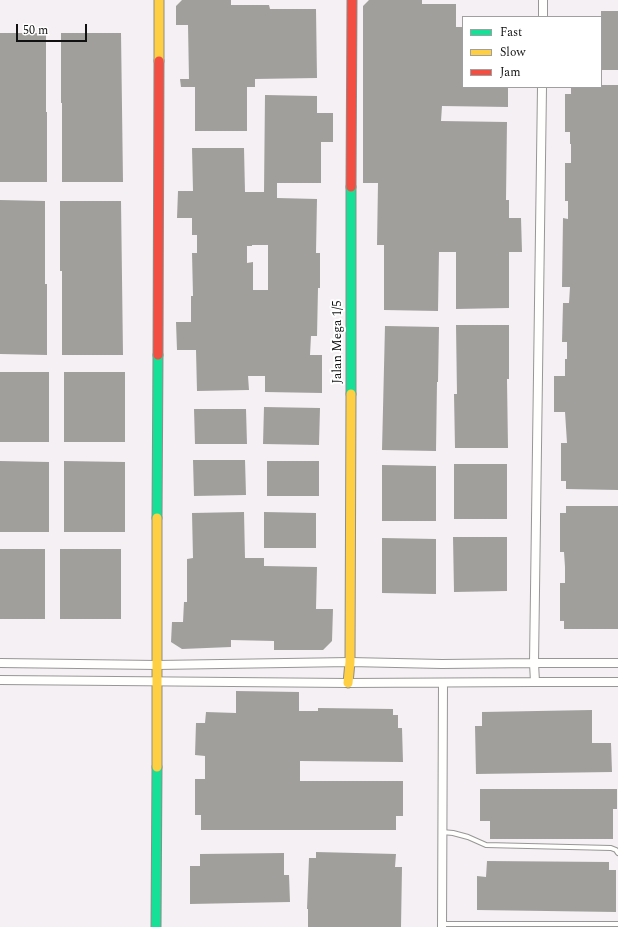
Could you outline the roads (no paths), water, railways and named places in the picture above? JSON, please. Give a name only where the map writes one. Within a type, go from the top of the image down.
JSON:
[{"type":"street","points":[[156,927],[159,0]]},
{"type":"street","name":"Jalan Mega 1/5","points":[[348,683],[350,662],[352,0]]},
{"type":"street","points":[[543,0],[543,16]]},
{"type":"street","points":[[535,682],[534,663],[542,88]]},
{"type":"street","points":[[0,663],[157,665],[350,662],[442,664],[618,663]]},
{"type":"street","points":[[0,680],[348,683],[618,682]]},
{"type":"street","points":[[442,925],[443,682]]},
{"type":"lane","points":[[442,832],[468,837],[486,845],[611,848],[616,850],[618,853]]},
{"type":"lane","points":[[442,925],[618,924]]}]
